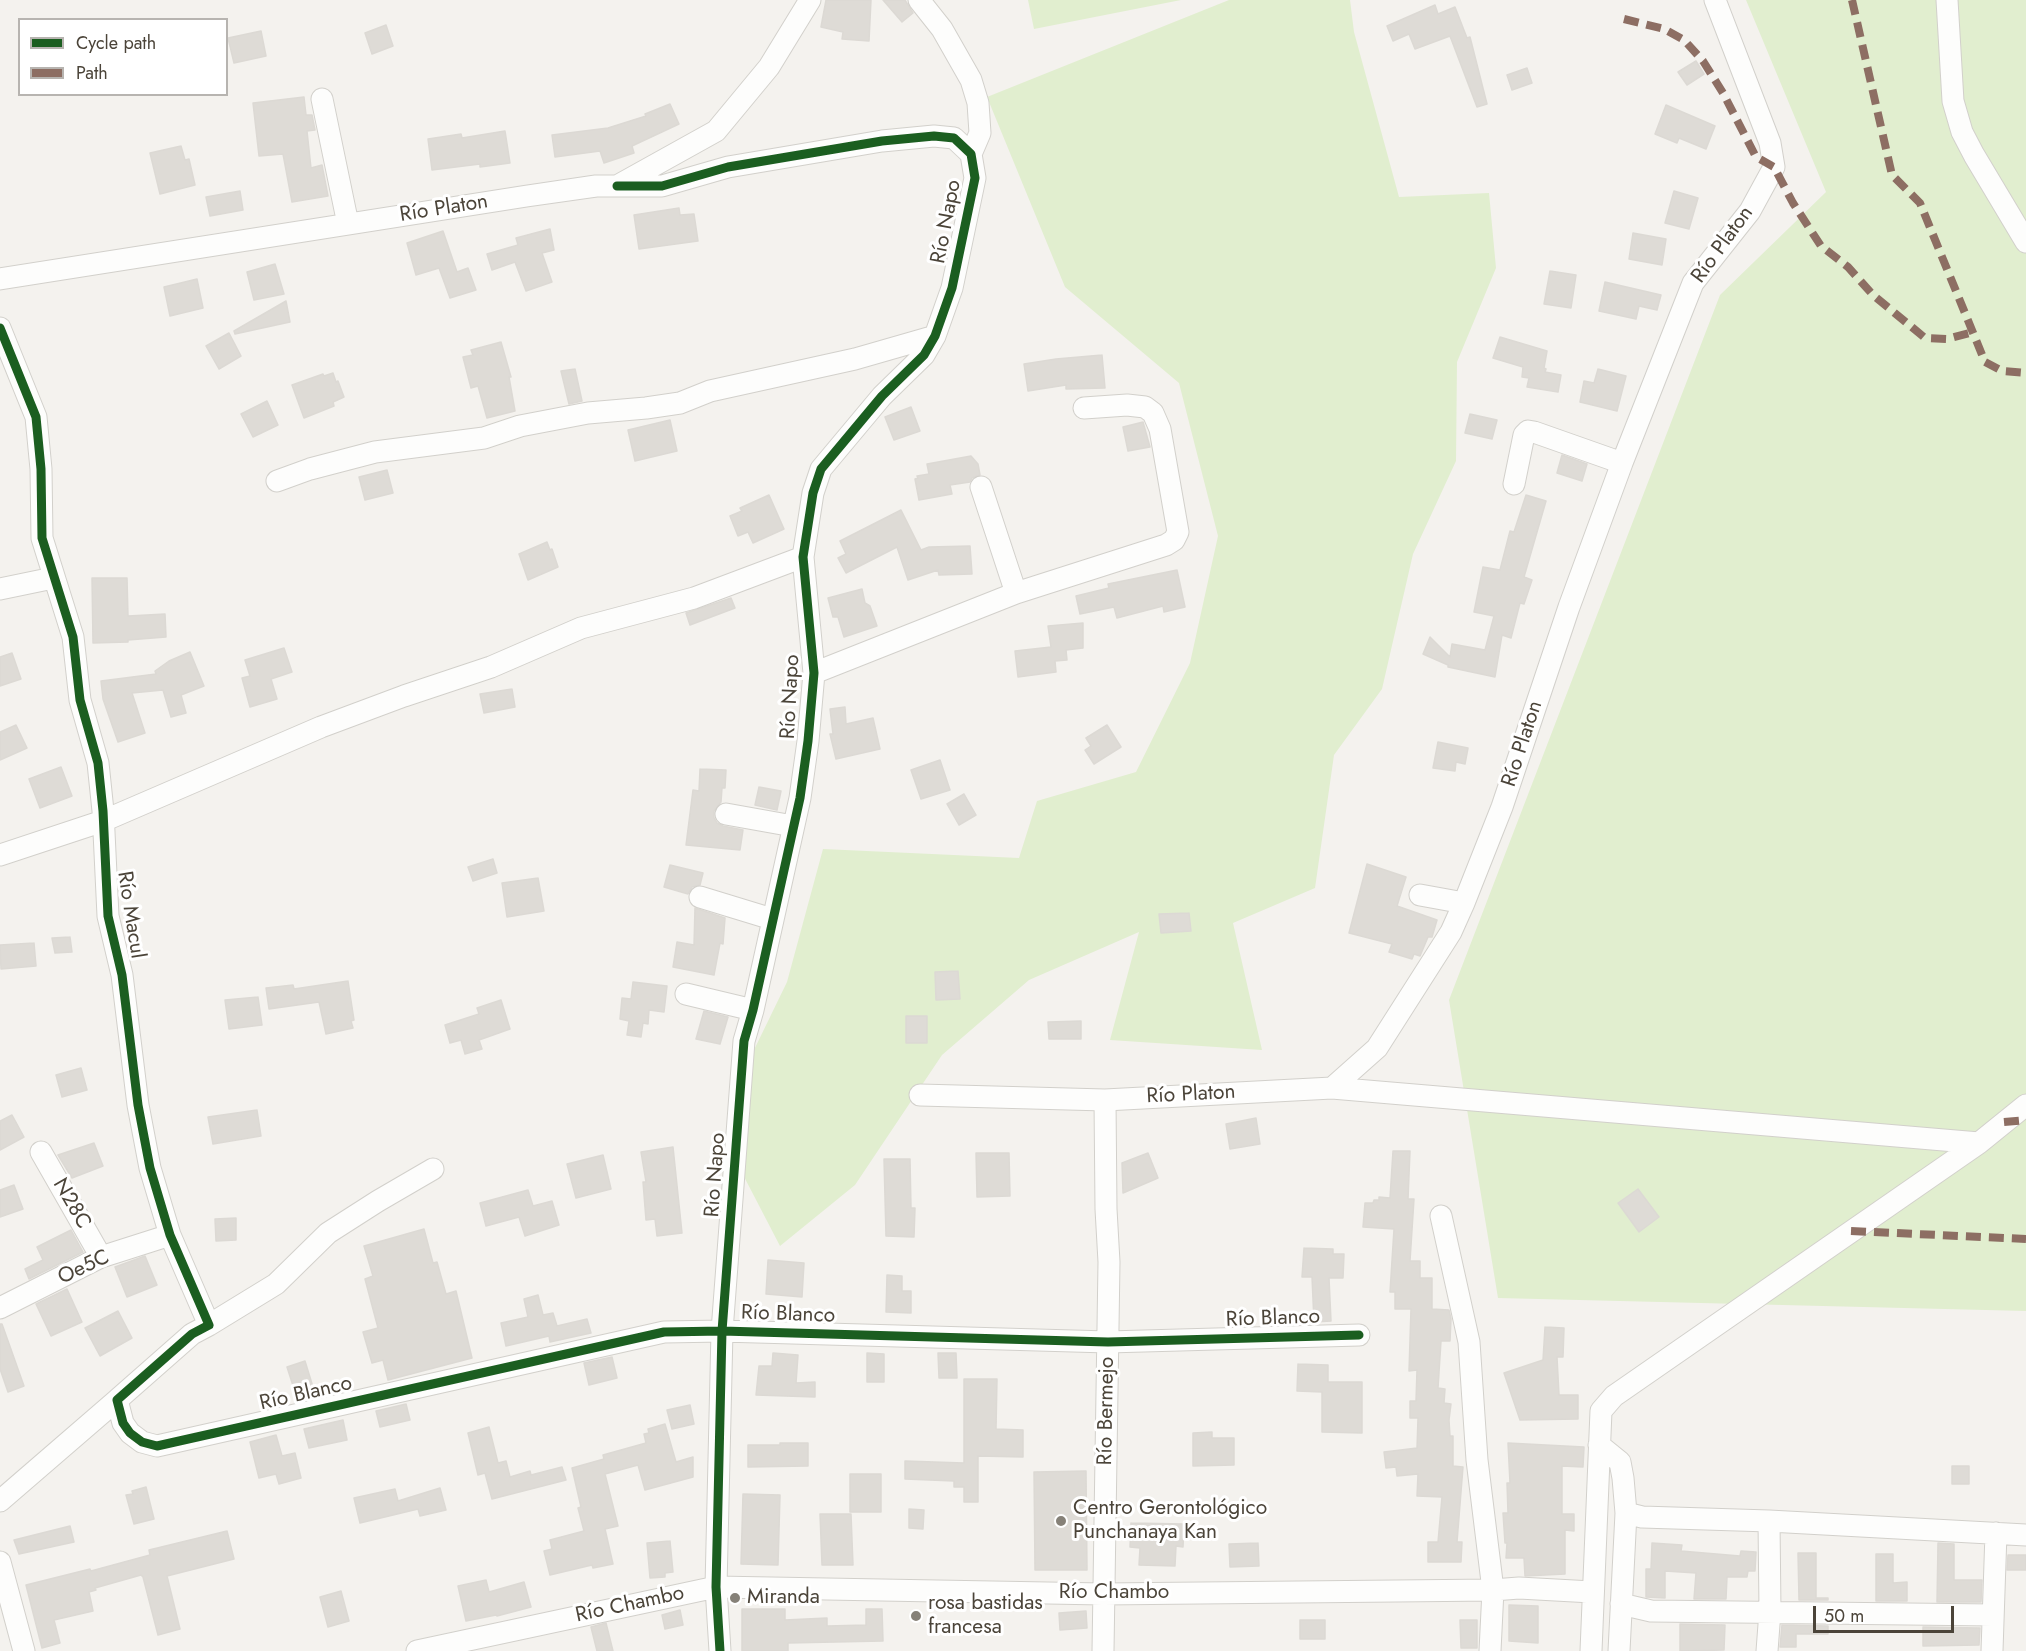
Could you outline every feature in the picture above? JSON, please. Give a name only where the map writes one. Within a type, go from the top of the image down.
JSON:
[{"type":"street","name":"Río Platon","points":[[0,279],[527,196],[596,186],[617,186],[716,130],[769,67],[810,0]]},
{"type":"street","points":[[919,0],[942,29],[971,80],[978,103],[980,133],[971,154]]},
{"type":"street","name":"Río Platon","points":[[920,1095],[1105,1100],[1332,1088],[1377,1048],[1450,932],[1464,903],[1502,807],[1569,607],[1693,283],[1749,211],[1774,167],[1770,143],[1716,0]]},
{"type":"street","points":[[1947,0],[1953,101],[1962,132],[2026,242]]},
{"type":"street","points":[[322,99],[348,224]]},
{"type":"street","name":"Río Napo","points":[[617,186],[662,186],[728,167],[882,141],[934,136],[954,138],[971,154],[975,178],[952,288],[935,336],[924,355],[882,396],[821,469],[813,493],[803,557],[814,673],[808,741],[800,798],[753,1010],[744,1041],[722,1331],[716,1587],[720,1651]]},
{"type":"street","name":"Río Macul","points":[[0,328],[36,417],[41,469],[42,538],[73,638],[80,700],[98,763],[108,916],[122,975],[138,1105],[150,1168],[171,1235],[209,1325]]},
{"type":"street","points":[[277,481],[310,469],[375,452],[483,438],[520,426],[588,413],[680,403],[710,391],[855,359],[935,336]]},
{"type":"street","points":[[814,673],[1016,593],[1166,545],[1174,540],[1178,532],[1160,429],[1154,413],[1145,407],[1127,405],[1084,408]]},
{"type":"street","points":[[1514,484],[1524,435],[1528,431],[1622,464]]},
{"type":"street","points":[[981,487],[1016,593]]},
{"type":"street","points":[[0,855],[103,821],[321,728],[404,696],[491,667],[581,628],[694,598],[803,557]]},
{"type":"street","points":[[0,589],[53,578]]},
{"type":"street","points":[[726,814],[793,826]]},
{"type":"street","points":[[1420,895],[1464,903]]},
{"type":"street","points":[[700,897],[772,919]]},
{"type":"street","points":[[686,994],[753,1010]]},
{"type":"street","points":[[1332,1088],[1979,1143]]},
{"type":"street","name":"Río Bermejo","points":[[1103,1651],[1109,1262],[1105,1100]]},
{"type":"street","points":[[1591,1651],[1601,1411],[1614,1396],[1979,1143],[2026,1105]]},
{"type":"street","name":"N28C","points":[[41,1152],[101,1257]]},
{"type":"street","points":[[0,1501],[192,1334],[276,1284],[328,1233],[433,1169]]},
{"type":"street","points":[[1441,1216],[1469,1342],[1477,1460],[1493,1590],[1490,1651]]},
{"type":"street","name":"Oe5C","points":[[0,1308],[101,1257],[171,1235]]},
{"type":"street","name":"Río Blanco","points":[[117,1400],[123,1423],[130,1433],[142,1442],[157,1446],[663,1332],[722,1331],[1108,1342],[1359,1335]]},
{"type":"street","points":[[1599,1445],[1612,1453],[1620,1462],[1623,1478],[1626,1513],[1619,1651]]},
{"type":"street","points":[[1626,1513],[1642,1517],[1769,1521],[2026,1535]]},
{"type":"street","points":[[1767,1651],[1770,1611],[1769,1521]]},
{"type":"street","points":[[1992,1651],[1996,1533]]},
{"type":"street","points":[[0,1562],[24,1651]]},
{"type":"street","name":"Río Chambo","points":[[417,1651],[716,1587],[1103,1594],[1519,1588],[1592,1592]]},
{"type":"street","points":[[1621,1604],[1651,1611],[1993,1615]]},
{"type":"green space","points":[[1028,0],[1181,0],[1034,29]]},
{"type":"green space","points":[[1229,0],[1350,0],[1354,32],[1399,197],[1489,193],[1496,268],[1457,362],[1456,461],[1413,554],[1382,689],[1334,755],[1315,888],[1233,923],[1262,1050],[1110,1040],[1139,932],[1029,980],[942,1055],[855,1185],[780,1246],[726,1142],[753,1052],[787,982],[823,849],[1019,858],[1037,801],[1136,772],[1190,663],[1218,536],[1179,383],[1065,287],[987,97]]},
{"type":"green space","points":[[1746,0],[2026,0],[2026,1311],[1498,1298],[1449,1000],[1720,295],[1826,192]]},
{"type":"building","points":[[826,0],[871,0],[869,41],[842,39],[843,32],[821,27]]},
{"type":"building","points":[[883,0],[905,0],[913,13],[902,22]]},
{"type":"building","points":[[1435,5],[1438,14],[1455,7],[1467,38],[1470,37],[1487,104],[1477,107],[1450,36],[1415,49],[1409,34],[1393,41],[1387,26]]},
{"type":"building","points":[[386,25],[393,46],[372,54],[365,33]]},
{"type":"building","points":[[261,31],[266,56],[234,63],[228,38]]},
{"type":"building","points":[[1696,61],[1704,74],[1687,85],[1678,72]]},
{"type":"building","points":[[1527,68],[1532,83],[1512,90],[1507,75]]},
{"type":"building","points":[[304,97],[306,115],[312,115],[315,130],[307,131],[311,168],[322,165],[328,196],[292,202],[283,154],[259,156],[253,103]]},
{"type":"building","points":[[670,104],[679,124],[632,146],[634,153],[604,163],[600,151],[555,157],[552,135],[608,128],[646,116],[645,114]]},
{"type":"building","points":[[1666,105],[1715,126],[1706,149],[1679,138],[1677,143],[1655,134]]},
{"type":"building","points":[[505,131],[510,163],[432,170],[428,139],[461,134],[462,138]]},
{"type":"building","points":[[181,146],[185,160],[189,159],[195,185],[160,194],[150,153]]},
{"type":"building","points":[[240,191],[243,210],[210,216],[206,197]]},
{"type":"building","points":[[1674,191],[1698,198],[1689,229],[1665,223]]},
{"type":"building","points":[[679,208],[680,215],[694,214],[698,241],[639,249],[634,215]]},
{"type":"building","points":[[550,229],[554,250],[542,253],[552,282],[526,291],[515,262],[492,270],[487,254],[518,245],[516,238]]},
{"type":"building","points":[[443,231],[457,272],[468,268],[476,290],[450,298],[439,268],[416,275],[407,243]]},
{"type":"building","points":[[1633,233],[1666,239],[1662,265],[1629,259]]},
{"type":"building","points":[[275,264],[284,294],[254,300],[247,272]]},
{"type":"building","points":[[1550,271],[1576,275],[1571,308],[1544,304]]},
{"type":"building","points":[[197,279],[203,308],[170,316],[164,287]]},
{"type":"building","points":[[1605,282],[1661,295],[1657,310],[1639,306],[1636,319],[1599,311]]},
{"type":"building","points":[[286,301],[290,322],[235,334],[234,331]]},
{"type":"building","points":[[229,333],[241,356],[219,369],[206,346]]},
{"type":"building","points":[[1500,337],[1547,351],[1545,372],[1561,375],[1558,392],[1527,387],[1529,378],[1522,377],[1523,367],[1493,358]]},
{"type":"building","points":[[501,342],[511,377],[509,377],[515,411],[487,418],[478,386],[471,388],[463,357],[473,355],[471,350]]},
{"type":"building","points":[[1102,355],[1105,388],[1066,389],[1066,385],[1028,391],[1024,364]]},
{"type":"building","points":[[575,369],[582,401],[569,404],[561,371]]},
{"type":"building","points":[[1598,369],[1626,376],[1617,411],[1580,402],[1584,381],[1594,383]]},
{"type":"building","points":[[333,373],[344,397],[333,402],[334,406],[304,418],[292,385],[323,374],[324,376]]},
{"type":"building","points":[[267,401],[278,425],[253,437],[241,414]]},
{"type":"building","points":[[911,407],[920,431],[894,440],[885,417]]},
{"type":"building","points":[[1470,414],[1497,420],[1492,439],[1465,433]]},
{"type":"building","points":[[670,420],[677,451],[635,461],[628,430]]},
{"type":"building","points":[[1143,422],[1150,447],[1128,451],[1123,427]]},
{"type":"building","points":[[1562,455],[1587,464],[1582,481],[1557,473]]},
{"type":"building","points":[[971,456],[978,464],[980,475],[972,478],[970,482],[950,485],[952,494],[919,500],[915,479],[918,478],[917,476],[929,474],[927,464]]},
{"type":"building","points":[[387,470],[393,493],[365,500],[359,477]]},
{"type":"building","points":[[769,495],[784,529],[753,543],[748,532],[738,536],[730,516],[742,511],[740,508]]},
{"type":"building","points":[[1526,495],[1546,501],[1524,577],[1532,580],[1524,604],[1520,603],[1511,638],[1502,635],[1495,677],[1448,667],[1423,654],[1430,637],[1450,657],[1452,644],[1485,650],[1494,616],[1474,612],[1483,567],[1500,570],[1510,531],[1514,532]]},
{"type":"building","points":[[901,510],[921,550],[929,547],[970,546],[972,574],[939,575],[938,570],[908,580],[897,547],[846,573],[838,558],[846,554],[840,541]]},
{"type":"building","points":[[547,542],[558,567],[528,580],[519,554]]},
{"type":"building","points":[[1177,570],[1185,607],[1164,612],[1163,606],[1117,618],[1114,607],[1080,614],[1076,596],[1109,588],[1108,584]]},
{"type":"building","points":[[92,578],[127,578],[128,616],[165,614],[166,637],[128,640],[128,642],[93,643]]},
{"type":"building","points":[[862,589],[865,603],[870,606],[877,626],[844,637],[838,617],[833,617],[828,598]]},
{"type":"building","points":[[731,598],[735,608],[690,625],[686,613]]},
{"type":"building","points":[[1083,623],[1083,648],[1066,650],[1067,660],[1055,661],[1056,672],[1018,677],[1015,651],[1051,647],[1048,626]]},
{"type":"building","points":[[284,648],[292,672],[271,679],[277,699],[250,707],[242,678],[250,676],[245,660]]},
{"type":"building","points":[[190,652],[204,686],[181,695],[186,713],[171,717],[163,690],[132,693],[145,733],[118,742],[103,699],[101,681],[156,674],[155,671],[169,661]]},
{"type":"building","points":[[12,653],[21,679],[0,686],[0,657]]},
{"type":"building","points":[[512,689],[515,707],[484,713],[480,694]]},
{"type":"building","points":[[845,707],[846,724],[873,718],[880,749],[836,759],[830,734],[833,734],[830,709]]},
{"type":"building","points":[[16,725],[27,748],[0,760],[0,732]]},
{"type":"building","points":[[1107,725],[1121,747],[1094,764],[1085,750],[1091,746],[1086,738]]},
{"type":"building","points":[[1438,742],[1468,748],[1465,764],[1456,762],[1455,771],[1433,768]]},
{"type":"building","points":[[940,760],[950,790],[921,799],[911,770]]},
{"type":"building","points":[[61,767],[72,796],[40,808],[29,779]]},
{"type":"building","points":[[700,769],[726,770],[725,788],[722,788],[721,802],[714,811],[714,818],[723,826],[743,830],[740,850],[686,845],[693,790],[699,791]]},
{"type":"building","points":[[759,787],[781,791],[777,810],[755,805]]},
{"type":"building","points":[[964,794],[976,815],[959,825],[947,804]]},
{"type":"building","points":[[493,859],[497,873],[473,881],[468,867]]},
{"type":"building","points":[[1367,864],[1406,877],[1397,906],[1437,920],[1432,937],[1428,937],[1420,956],[1414,954],[1412,959],[1389,952],[1392,944],[1349,933]]},
{"type":"building","points":[[670,865],[703,873],[700,885],[692,887],[688,894],[664,887]]},
{"type":"building","points":[[538,878],[544,911],[507,917],[502,883]]},
{"type":"building","points":[[695,908],[725,918],[723,944],[720,943],[714,975],[673,967],[677,942],[694,945]]},
{"type":"building","points":[[1189,913],[1191,931],[1161,933],[1159,914]]},
{"type":"building","points":[[70,937],[72,952],[55,953],[52,938]]},
{"type":"building","points":[[34,943],[36,966],[1,969],[0,945]]},
{"type":"building","points":[[958,971],[960,999],[936,1000],[935,972]]},
{"type":"building","points":[[348,981],[354,1020],[351,1021],[353,1028],[326,1034],[319,1002],[269,1009],[266,988],[293,985],[294,989]]},
{"type":"building","points":[[633,982],[667,986],[664,1012],[649,1010],[648,1024],[643,1023],[641,1037],[627,1035],[629,1021],[620,1019],[622,998],[631,999]]},
{"type":"building","points":[[258,997],[262,1025],[229,1029],[225,1000]]},
{"type":"building","points":[[501,1000],[510,1029],[479,1040],[482,1049],[465,1054],[461,1040],[450,1043],[445,1025],[479,1014],[477,1008]]},
{"type":"building","points":[[704,1011],[728,1017],[720,1044],[696,1039]]},
{"type":"building","points":[[906,1016],[927,1016],[927,1043],[906,1043]]},
{"type":"building","points":[[1081,1021],[1081,1039],[1049,1039],[1048,1022]]},
{"type":"building","points":[[81,1068],[87,1090],[62,1097],[56,1075]]},
{"type":"building","points":[[257,1110],[261,1136],[213,1144],[208,1117]]},
{"type":"building","points":[[12,1115],[24,1137],[0,1150],[0,1121]]},
{"type":"building","points":[[1256,1118],[1260,1144],[1230,1149],[1226,1124]]},
{"type":"building","points":[[94,1143],[103,1166],[72,1178],[58,1155]]},
{"type":"building","points":[[673,1147],[682,1233],[657,1236],[655,1219],[646,1220],[643,1182],[646,1182],[641,1152]]},
{"type":"building","points":[[1393,1151],[1410,1151],[1408,1199],[1414,1199],[1410,1261],[1420,1261],[1420,1278],[1432,1278],[1432,1309],[1449,1310],[1451,1319],[1450,1341],[1441,1341],[1438,1388],[1445,1389],[1444,1403],[1451,1404],[1449,1420],[1450,1436],[1453,1436],[1453,1466],[1463,1467],[1457,1542],[1462,1542],[1461,1562],[1428,1562],[1428,1542],[1438,1542],[1442,1497],[1417,1496],[1418,1474],[1397,1476],[1396,1467],[1386,1468],[1384,1452],[1417,1448],[1418,1418],[1410,1418],[1410,1401],[1416,1401],[1417,1370],[1409,1371],[1411,1309],[1395,1309],[1395,1292],[1390,1292],[1394,1229],[1363,1227],[1365,1203],[1373,1203],[1374,1200],[1379,1200],[1379,1197],[1390,1198]]},
{"type":"building","points":[[976,1153],[1009,1153],[1010,1196],[977,1197]]},
{"type":"building","points":[[1148,1153],[1158,1178],[1123,1193],[1122,1163]]},
{"type":"building","points":[[603,1155],[611,1189],[576,1198],[567,1164]]},
{"type":"building","points":[[884,1159],[910,1159],[911,1208],[915,1208],[914,1237],[886,1236]]},
{"type":"building","points":[[14,1185],[23,1209],[0,1217],[0,1190]]},
{"type":"building","points":[[1638,1189],[1659,1217],[1639,1232],[1618,1203]]},
{"type":"building","points":[[528,1190],[533,1206],[552,1201],[559,1225],[525,1236],[519,1217],[486,1226],[480,1203]]},
{"type":"building","points":[[236,1218],[236,1240],[216,1241],[215,1219]]},
{"type":"building","points":[[424,1229],[433,1263],[437,1262],[446,1294],[456,1291],[472,1358],[388,1380],[383,1360],[372,1363],[363,1332],[378,1328],[365,1279],[373,1276],[364,1246]]},
{"type":"building","points":[[71,1230],[83,1252],[29,1279],[25,1269],[43,1260],[37,1247]]},
{"type":"building","points":[[1304,1248],[1333,1249],[1333,1254],[1344,1254],[1343,1278],[1329,1278],[1331,1321],[1314,1322],[1312,1277],[1302,1277]]},
{"type":"building","points":[[145,1256],[157,1285],[127,1297],[115,1267]]},
{"type":"building","points":[[768,1260],[804,1263],[802,1297],[766,1294]]},
{"type":"building","points":[[887,1275],[902,1276],[902,1291],[911,1291],[911,1313],[886,1312]]},
{"type":"building","points":[[67,1289],[82,1322],[51,1336],[36,1304]]},
{"type":"building","points":[[538,1295],[543,1315],[553,1313],[557,1326],[587,1319],[591,1333],[550,1342],[549,1336],[506,1346],[501,1323],[528,1317],[524,1299]]},
{"type":"building","points":[[118,1311],[132,1338],[100,1356],[85,1328]]},
{"type":"building","points":[[0,1324],[2,1324],[24,1386],[8,1392],[0,1369]]},
{"type":"building","points":[[1545,1327],[1564,1328],[1563,1357],[1557,1357],[1559,1395],[1578,1395],[1578,1419],[1520,1420],[1504,1373],[1543,1360]]},
{"type":"building","points":[[773,1353],[798,1355],[796,1383],[815,1382],[815,1397],[756,1395],[759,1366],[772,1366]]},
{"type":"building","points":[[867,1353],[884,1354],[884,1382],[867,1382]]},
{"type":"building","points":[[938,1353],[956,1353],[957,1378],[939,1378]]},
{"type":"building","points":[[612,1357],[617,1378],[589,1385],[584,1363]]},
{"type":"building","points":[[305,1361],[313,1387],[295,1392],[287,1367]]},
{"type":"building","points":[[1298,1364],[1328,1365],[1328,1382],[1362,1382],[1362,1433],[1322,1432],[1322,1392],[1297,1391]]},
{"type":"building","points":[[964,1379],[997,1379],[996,1429],[1023,1430],[1023,1457],[978,1456],[978,1502],[964,1502],[964,1487],[954,1487],[954,1481],[905,1479],[905,1461],[964,1463]]},
{"type":"building","points":[[406,1404],[410,1420],[380,1427],[376,1411]]},
{"type":"building","points":[[690,1405],[694,1424],[672,1429],[667,1410]]},
{"type":"building","points":[[343,1420],[347,1440],[309,1448],[304,1429]]},
{"type":"building","points":[[665,1424],[676,1462],[693,1457],[693,1477],[645,1490],[638,1465],[605,1474],[618,1526],[605,1529],[613,1564],[593,1568],[592,1565],[550,1575],[544,1551],[552,1549],[550,1540],[584,1531],[572,1468],[604,1459],[603,1455],[646,1443],[644,1434],[649,1433],[648,1429]]},
{"type":"building","points":[[489,1427],[498,1463],[506,1461],[510,1477],[530,1471],[531,1475],[562,1467],[566,1480],[492,1499],[485,1473],[478,1475],[468,1433]]},
{"type":"building","points":[[1212,1432],[1212,1438],[1234,1438],[1234,1465],[1193,1466],[1193,1433]]},
{"type":"building","points":[[276,1435],[282,1456],[295,1453],[301,1478],[279,1484],[276,1474],[259,1478],[250,1442]]},
{"type":"building","points":[[780,1443],[808,1443],[808,1466],[748,1467],[748,1445],[780,1445]]},
{"type":"building","points":[[1508,1443],[1584,1447],[1583,1467],[1562,1466],[1562,1514],[1574,1514],[1574,1531],[1565,1530],[1565,1574],[1525,1576],[1524,1558],[1506,1558],[1507,1543],[1505,1543],[1503,1513],[1508,1513],[1507,1483],[1510,1483]]},
{"type":"building","points":[[1952,1466],[1969,1466],[1969,1484],[1952,1484]]},
{"type":"building","name":"Centro Gerontológico Punchanaya Kan","points":[[1086,1471],[1087,1570],[1035,1570],[1034,1472]]},
{"type":"building","points":[[850,1474],[881,1474],[881,1512],[850,1512]]},
{"type":"building","points":[[146,1487],[154,1519],[134,1524],[126,1495]]},
{"type":"building","points":[[440,1488],[446,1510],[420,1516],[418,1509],[360,1523],[354,1498],[395,1489],[398,1501]]},
{"type":"building","points":[[743,1494],[780,1495],[778,1565],[741,1564]]},
{"type":"building","points":[[909,1509],[924,1510],[923,1529],[909,1528]]},
{"type":"building","points":[[820,1514],[851,1514],[853,1565],[822,1565]]},
{"type":"building","points":[[1131,1523],[1184,1524],[1183,1547],[1176,1546],[1175,1566],[1139,1565],[1140,1548],[1130,1547]]},
{"type":"building","points":[[70,1526],[74,1542],[19,1554],[14,1540]]},
{"type":"building","points":[[227,1531],[234,1559],[167,1576],[180,1629],[158,1635],[141,1575],[95,1588],[96,1590],[89,1592],[93,1611],[54,1620],[60,1643],[42,1648],[26,1585],[90,1569],[91,1571],[150,1555],[149,1550]]},
{"type":"building","points":[[670,1541],[673,1572],[665,1573],[665,1577],[650,1578],[647,1543]]},
{"type":"building","points":[[1258,1543],[1259,1566],[1230,1567],[1229,1544]]},
{"type":"building","points":[[1652,1543],[1682,1545],[1681,1551],[1740,1556],[1741,1551],[1756,1552],[1755,1571],[1748,1571],[1747,1577],[1727,1577],[1726,1599],[1694,1599],[1696,1573],[1665,1571],[1665,1598],[1646,1597],[1646,1569],[1651,1569]]},
{"type":"building","points":[[1938,1543],[1954,1544],[1954,1580],[1982,1580],[1981,1602],[1937,1602]]},
{"type":"building","points":[[1798,1553],[1816,1553],[1816,1598],[1828,1598],[1828,1600],[1799,1600]]},
{"type":"building","points":[[1876,1554],[1893,1554],[1893,1583],[1907,1582],[1907,1601],[1876,1601]]},
{"type":"building","points":[[2008,1555],[2026,1555],[2026,1570],[2007,1570]]},
{"type":"building","points":[[486,1580],[489,1592],[524,1582],[531,1607],[466,1621],[458,1586]]},
{"type":"building","points":[[341,1591],[349,1621],[328,1627],[320,1597]]},
{"type":"building","points":[[1509,1605],[1538,1606],[1538,1643],[1509,1641]]},
{"type":"building","points":[[742,1609],[785,1609],[785,1620],[827,1618],[827,1626],[866,1625],[866,1609],[882,1609],[883,1641],[788,1643],[788,1651],[742,1651]]},
{"type":"building","points":[[680,1610],[683,1625],[665,1629],[662,1615]]},
{"type":"building","points":[[1086,1611],[1087,1628],[1060,1630],[1059,1613]]},
{"type":"building","points":[[1300,1620],[1325,1620],[1325,1639],[1300,1639]]},
{"type":"building","points":[[1460,1620],[1477,1620],[1477,1648],[1461,1648]]},
{"type":"building","points":[[606,1623],[613,1651],[597,1651],[591,1627]]},
{"type":"building","points":[[1680,1624],[1725,1625],[1724,1650],[1680,1651]]},
{"type":"building","points":[[1782,1625],[1828,1626],[1828,1634],[1796,1634],[1796,1647],[1780,1647]]},
{"type":"building","points":[[1923,1627],[1980,1628],[1979,1645],[1923,1646]]},
{"type":"marked path","points":[[1852,0],[1892,175],[1920,203],[1985,362],[2002,371],[2026,373]]},
{"type":"marked path","points":[[1624,19],[1664,29],[1684,40],[1703,61],[1723,93],[1756,157],[1774,167],[1793,203],[1821,246],[1848,267],[1873,295],[1925,338],[1947,339],[1973,332]]},
{"type":"marked path","points":[[2004,1122],[2026,1120]]},
{"type":"marked path","points":[[1851,1231],[2026,1239]]},
{"type":"cycle path","points":[[617,186],[662,186],[728,167],[882,141],[934,136],[954,138],[971,154],[975,178],[952,288],[935,336],[924,355],[882,396],[821,469],[813,493],[803,557],[814,673],[808,741],[800,798],[753,1010],[744,1041],[722,1331],[716,1587],[720,1651]]},
{"type":"cycle path","points":[[0,328],[36,417],[41,469],[42,538],[73,637],[80,700],[98,763],[103,811],[108,916],[122,975],[138,1105],[150,1168],[170,1235],[209,1325],[192,1334],[117,1400],[123,1423],[130,1433],[142,1442],[157,1446],[664,1332],[722,1331],[1108,1342],[1359,1335]]},
{"type":"place","name":"Centro Gerontológico Punchanaya Kan","points":[[1061,1521]]},
{"type":"place","name":"Miranda","points":[[735,1598]]},
{"type":"place","name":"rosa bastidas francesa","points":[[916,1616]]}]
